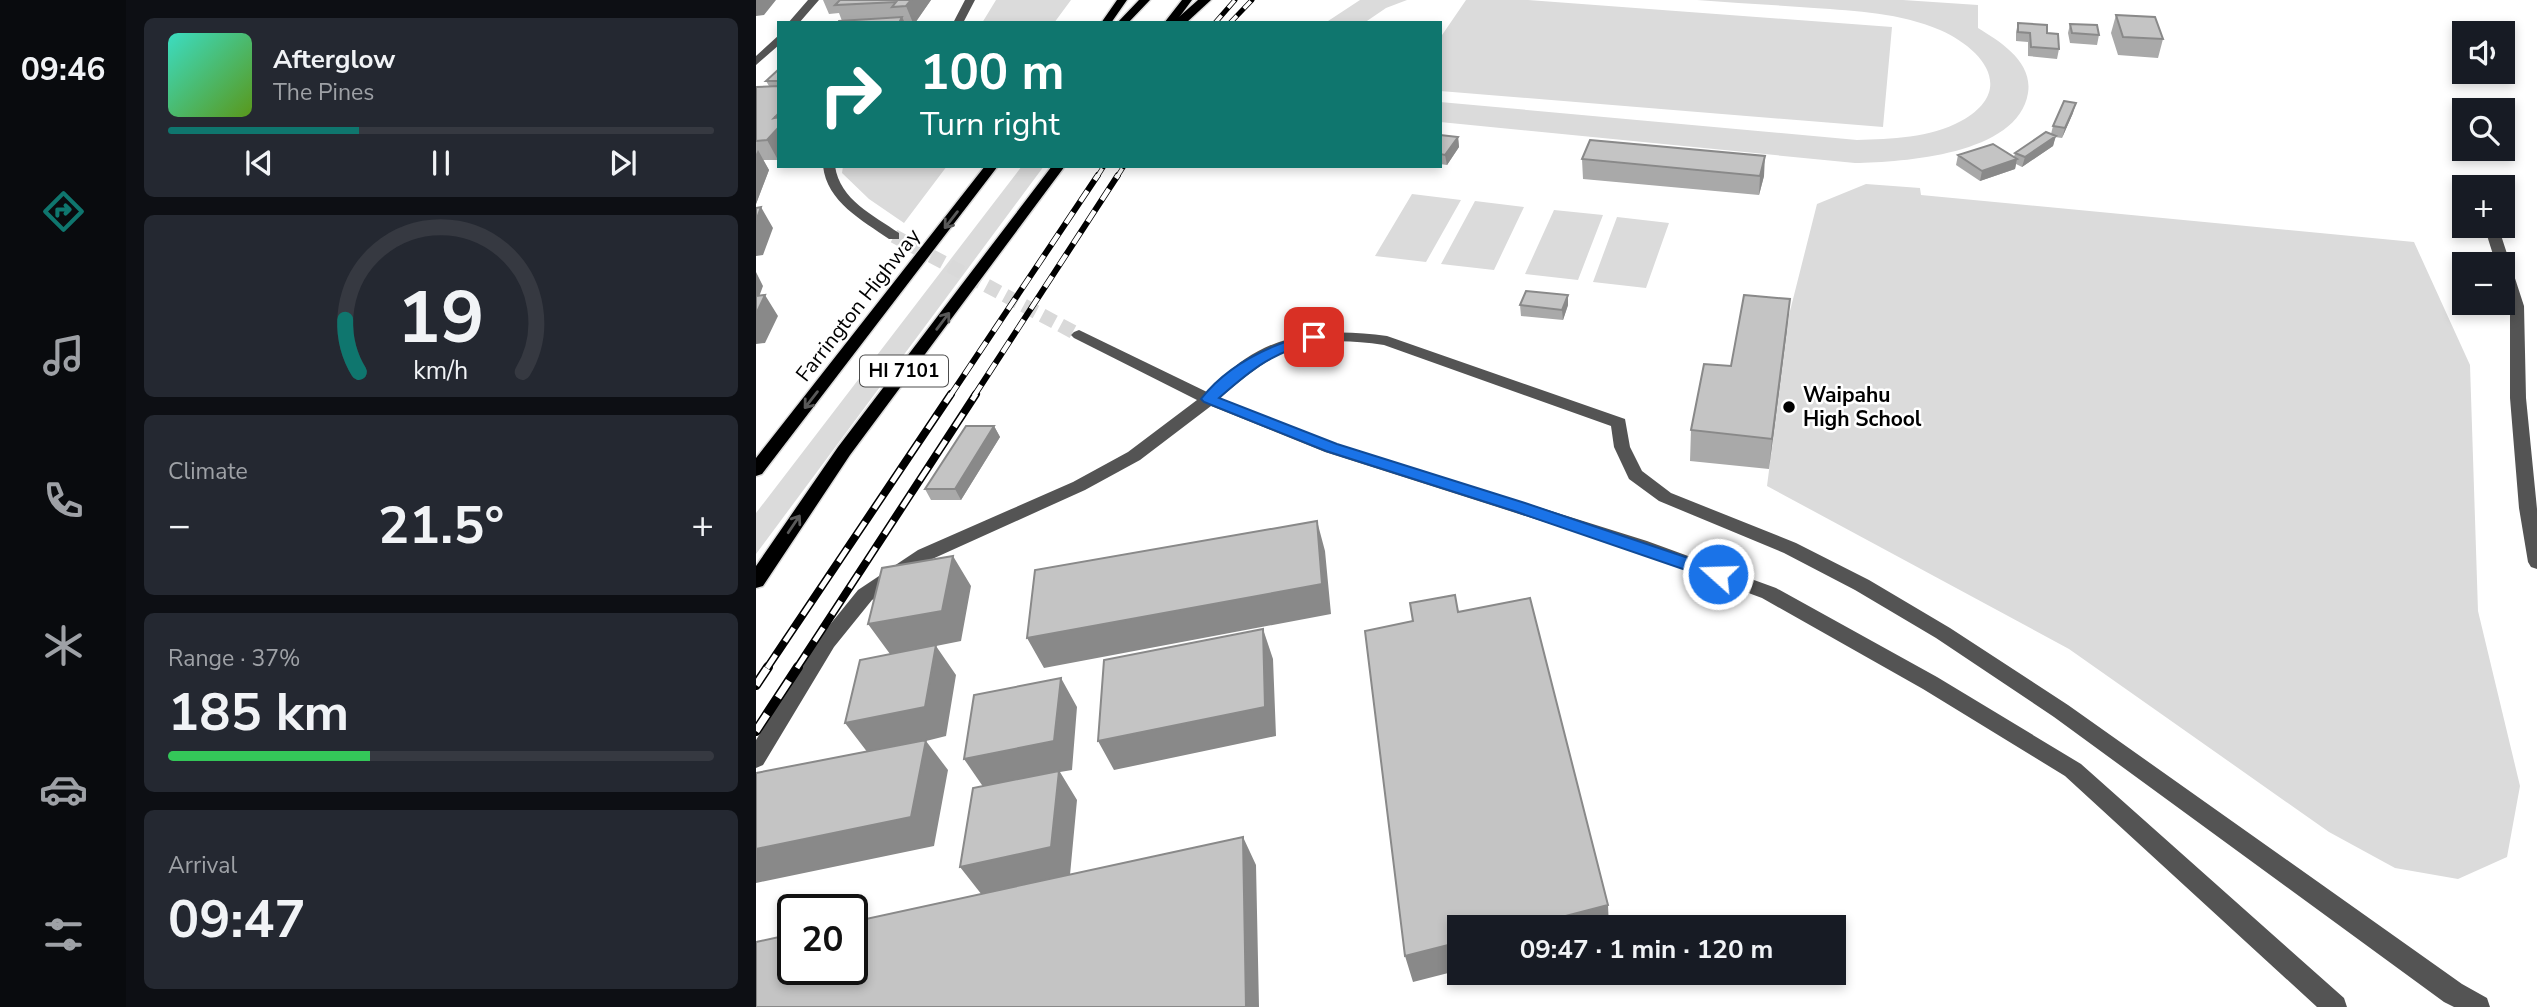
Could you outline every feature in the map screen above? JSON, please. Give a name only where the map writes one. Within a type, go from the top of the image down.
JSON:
[{"type":"highway","points":[[1180,21],[1205,0]]},
{"type":"main road","points":[[1107,21],[1122,0]]},
{"type":"main road","points":[[1124,21],[1145,0]]},
{"type":"main road","points":[[1171,21],[1187,0]]},
{"type":"main road","name":"Farrington Highway","points":[[756,470],[990,168]]},
{"type":"main road","name":"HI 7101","points":[[756,581],[844,451],[1057,168]]},
{"type":"street","points":[[795,21],[814,0]]},
{"type":"street","points":[[959,21],[970,0]]},
{"type":"street","points":[[756,62],[777,40]]},
{"type":"street","points":[[829,168],[829,174],[844,199],[894,236]]},
{"type":"street","points":[[2495,238],[2517,306],[2518,398],[2528,508],[2537,562]]},
{"type":"street","points":[[1079,335],[1209,399],[1331,448],[1616,538],[1769,593],[1930,683],[2073,770],[2335,1007]]},
{"type":"street","points":[[756,759],[827,642],[865,595],[943,545],[1079,486],[1134,456],[1209,399],[1250,363],[1280,347],[1314,337],[1352,336],[1387,341],[1619,423],[1622,447],[1635,475],[1665,497],[1790,548],[1862,585],[1943,633],[2072,719],[2452,993],[2478,1007]]},
{"type":"shaded area","points":[[996,0],[1071,0],[1055,21],[983,21]]},
{"type":"shaded area","points":[[1360,0],[1407,0],[1386,8],[1367,21],[1328,21]]},
{"type":"shaded area","points":[[1466,0],[1528,0],[1892,27],[1883,127],[1442,91],[1442,35]]},
{"type":"shaded area","points":[[1697,0],[1903,0],[1978,5],[1978,28],[2014,54],[2026,72],[2028,93],[2020,114],[2004,130],[1982,142],[1956,151],[1928,157],[1855,163],[1442,122],[1442,102],[1857,140],[1936,131],[1961,121],[1978,109],[1987,96],[1990,84],[1988,71],[1969,48],[1956,38],[1925,24],[1862,12]]},
{"type":"shaded area","points":[[843,168],[945,168],[904,223],[869,199],[842,173]]},
{"type":"shaded area","points":[[1020,168],[1043,168],[756,554],[756,513]]},
{"type":"shaded area","points":[[1866,184],[1920,188],[1921,195],[2414,242],[2470,365],[2478,611],[2520,786],[2507,857],[2458,879],[2395,868],[2329,832],[2069,649],[1767,486],[1789,315],[1817,204]]},
{"type":"shaded area","points":[[1412,194],[1461,200],[1426,262],[1375,256]]},
{"type":"shaded area","points":[[1475,201],[1524,207],[1494,270],[1441,264]]},
{"type":"shaded area","points":[[1554,210],[1603,215],[1578,280],[1525,274]]},
{"type":"shaded area","points":[[1617,217],[1669,223],[1646,288],[1593,282]]},
{"type":"building","points":[[840,0],[911,0],[906,6],[892,7],[896,2],[835,5]]},
{"type":"building","points":[[2116,15],[2155,17],[2163,39],[2123,37]]},
{"type":"building","points":[[902,17],[900,21],[839,21]]},
{"type":"building","points":[[2018,23],[2047,25],[2047,33],[2058,34],[2059,49],[2031,47],[2030,33],[2018,32]]},
{"type":"building","points":[[2070,24],[2097,25],[2099,35],[2072,33]]},
{"type":"building","points":[[777,71],[777,81],[766,81]]},
{"type":"building","points":[[777,86],[777,115],[774,118],[777,117],[777,129],[767,140],[756,141],[756,87]]},
{"type":"building","points":[[2064,101],[2076,103],[2065,128],[2053,126]]},
{"type":"building","points":[[2046,132],[2056,136],[2025,157],[2015,153]]},
{"type":"building","points":[[1442,135],[1458,137],[1445,155],[1442,154]]},
{"type":"building","points":[[1590,140],[1765,156],[1760,176],[1582,159]]},
{"type":"building","points":[[1993,144],[2017,159],[1982,171],[1958,155]]},
{"type":"building","points":[[761,207],[756,221],[756,208]]},
{"type":"building","points":[[1526,291],[1568,295],[1562,310],[1520,305]]},
{"type":"building","points":[[765,295],[756,314],[756,296]]},
{"type":"building","points":[[1744,295],[1790,299],[1772,439],[1691,430],[1704,364],[1731,366]]},
{"type":"building","points":[[966,426],[994,426],[955,489],[925,489]]},
{"type":"building","points":[[1317,521],[1322,584],[1027,638],[1035,570]]},
{"type":"building","points":[[953,556],[942,611],[868,624],[882,568]]},
{"type":"building","points":[[1455,595],[1458,612],[1530,598],[1608,905],[1569,915],[1447,915],[1447,945],[1405,956],[1365,631],[1413,621],[1410,603]]},
{"type":"building","points":[[1263,629],[1265,707],[1098,741],[1104,660]]},
{"type":"building","points":[[936,645],[925,707],[845,723],[860,660]]},
{"type":"building","points":[[1061,678],[1054,741],[964,759],[974,695]]},
{"type":"building","points":[[926,740],[911,817],[756,849],[756,773]]},
{"type":"building","points":[[1059,771],[1051,847],[960,867],[973,788]]},
{"type":"building","points":[[1243,837],[1246,1007],[756,1007],[756,942],[777,937],[777,985],[868,985],[868,919]]},
{"type":"tunnel","points":[[894,236],[1079,335]]},
{"type":"railway","points":[[1217,21],[1235,0]]},
{"type":"railway","points":[[1232,21],[1252,0]]},
{"type":"railway","points":[[1097,177],[1103,168]]},
{"type":"railway","points":[[1117,177],[1123,168]]},
{"type":"railway","points":[[950,396],[1098,175]]},
{"type":"railway","points":[[974,396],[1118,175]]},
{"type":"railway","points":[[767,668],[951,394]]},
{"type":"railway","points":[[797,668],[976,394]]},
{"type":"railway","points":[[756,685],[768,667]]},
{"type":"railway","points":[[756,731],[798,667]]},
{"type":"place","name":"Waipahu High School","points":[[1789,407]]},
{"type":"route","points":[[1314,337],[1280,347],[1250,363],[1209,399],[1331,448],[1520,507],[1718,574]]}]
